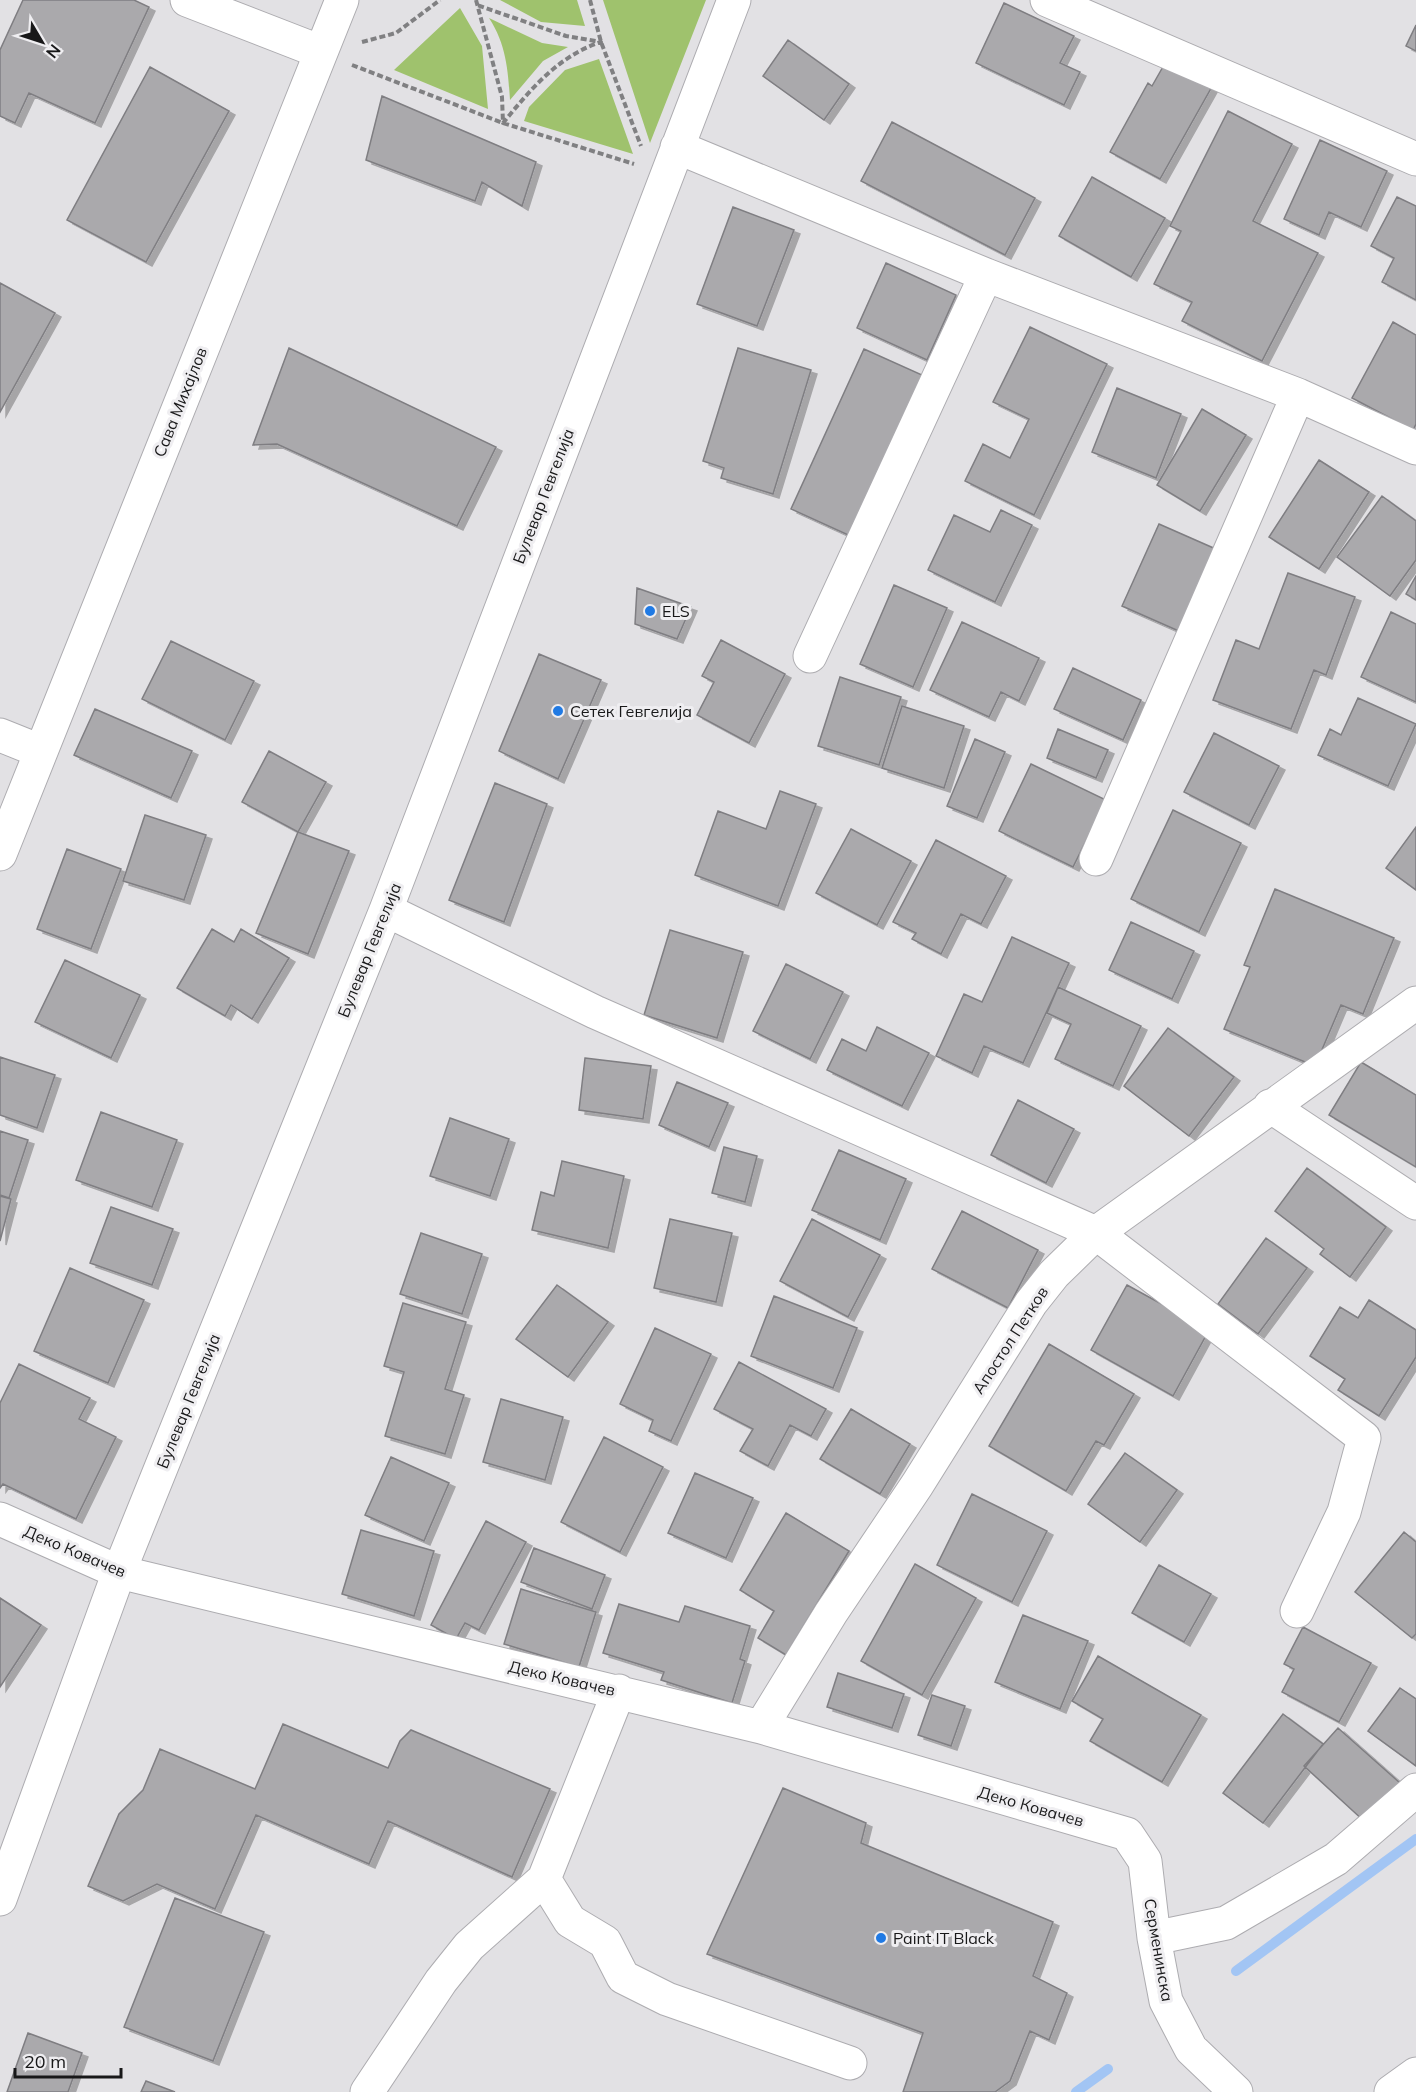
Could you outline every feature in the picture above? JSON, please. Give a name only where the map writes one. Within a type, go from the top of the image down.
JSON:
[{"type":"street","points":[[187,0],[321,52]]},
{"type":"street","name":"Сава Михајлов","points":[[0,854],[342,0]]},
{"type":"street","name":"Булевар Гевгелија","points":[[0,1899],[119,1572],[386,910],[734,0]]},
{"type":"street","points":[[1047,0],[1416,159]]},
{"type":"street","points":[[677,147],[986,275],[1298,396],[1416,448]]},
{"type":"street","points":[[810,656],[986,275]]},
{"type":"street","points":[[1096,859],[1298,396]]},
{"type":"street","points":[[0,735],[40,751]]},
{"type":"street","points":[[386,910],[596,1012],[1096,1233],[1364,1438],[1344,1512],[1297,1611]]},
{"type":"street","name":"Апостол Петков","points":[[761,1727],[831,1613],[917,1485],[1031,1303],[1054,1274],[1096,1233],[1270,1106],[1416,1004]]},
{"type":"street","points":[[1270,1106],[1416,1203]]},
{"type":"street","name":"Деко Ковачев","points":[[0,1519],[119,1572],[761,1727],[1127,1834]]},
{"type":"street","points":[[367,2092],[441,1981],[469,1946],[544,1879],[619,1691]]},
{"type":"street","points":[[1154,1938],[1226,1923],[1336,1859],[1416,1790]]},
{"type":"street","name":"Серменинска","points":[[1127,1834],[1145,1862],[1154,1938],[1166,2001],[1191,2049],[1228,2090]]},
{"type":"street","points":[[544,1879],[570,1921],[605,1942],[623,1977],[667,1999],[850,2063]]},
{"type":"street","points":[[1391,2092],[1416,2074]]},
{"type":"path","points":[[321,52],[396,33],[440,0]]},
{"type":"path","points":[[590,0],[601,42],[642,149]]},
{"type":"path","points":[[477,2],[502,97],[503,123]]},
{"type":"path","points":[[477,2],[566,36],[601,42]]},
{"type":"path","points":[[503,123],[554,68],[579,50],[601,42]]},
{"type":"path","points":[[321,52],[503,123],[639,166]]},
{"type":"green space","points":[[500,0],[577,0],[585,26],[541,22]]},
{"type":"green space","points":[[603,0],[706,0],[650,143]]},
{"type":"green space","points":[[460,8],[482,46],[488,109],[394,70]]},
{"type":"green space","points":[[489,18],[542,43],[568,47],[543,61],[510,100],[503,47]]},
{"type":"green space","points":[[599,59],[633,154],[524,121],[529,107],[565,70]]},
{"type":"building","points":[[23,0],[134,0],[149,7],[95,123],[29,93],[15,123],[0,116],[0,50]]},
{"type":"building","points":[[1004,3],[1074,36],[1060,63],[1080,72],[1064,105],[976,63]]},
{"type":"building","points":[[1416,25],[1416,51],[1406,46]]},
{"type":"building","points":[[788,40],[849,84],[824,120],[763,76]]},
{"type":"building","points":[[1168,58],[1214,83],[1160,179],[1110,152],[1148,83],[1152,86]]},
{"type":"building","points":[[150,67],[229,111],[146,262],[67,220]]},
{"type":"building","points":[[382,96],[536,162],[522,206],[482,182],[475,201],[366,160]]},
{"type":"building","points":[[1228,111],[1292,144],[1253,221],[1318,253],[1262,361],[1182,321],[1192,302],[1154,284],[1181,231],[1170,226]]},
{"type":"building","points":[[892,122],[1035,198],[1005,255],[861,181]]},
{"type":"building","points":[[1320,140],[1387,171],[1361,227],[1329,212],[1319,235],[1284,219]]},
{"type":"building","points":[[1092,177],[1165,218],[1131,277],[1059,236]]},
{"type":"building","points":[[1397,197],[1416,206],[1416,300],[1382,282],[1394,258],[1371,246]]},
{"type":"building","points":[[733,207],[794,230],[757,326],[697,304]]},
{"type":"building","points":[[886,263],[956,295],[927,360],[857,328]]},
{"type":"building","points":[[0,283],[55,313],[0,412]]},
{"type":"building","points":[[1393,322],[1416,335],[1416,424],[1413,430],[1352,398]]},
{"type":"building","points":[[1030,327],[1107,364],[1034,515],[965,481],[983,444],[1010,458],[1029,419],[993,402]]},
{"type":"building","points":[[289,348],[496,447],[457,526],[277,444],[253,445]]},
{"type":"building","points":[[738,348],[811,370],[773,494],[721,478],[724,468],[703,461]]},
{"type":"building","points":[[864,349],[931,379],[857,539],[791,509]]},
{"type":"building","points":[[1117,388],[1181,414],[1156,478],[1092,452]]},
{"type":"building","points":[[1202,409],[1246,435],[1200,511],[1157,485]]},
{"type":"building","points":[[1319,460],[1369,492],[1319,569],[1269,537]]},
{"type":"building","points":[[1382,496],[1416,521],[1416,560],[1390,596],[1337,557]]},
{"type":"building","points":[[1001,510],[1032,525],[995,602],[928,570],[954,515],[990,532]]},
{"type":"building","points":[[1159,524],[1218,550],[1181,632],[1122,606]]},
{"type":"building","points":[[1288,573],[1355,597],[1326,675],[1314,670],[1291,729],[1213,700],[1236,640],[1259,649]]},
{"type":"building","points":[[1416,576],[1416,600],[1406,594]]},
{"type":"building","points":[[894,585],[947,608],[913,687],[860,664]]},
{"type":"building","points":[[637,588],[691,607],[677,639],[635,624]]},
{"type":"building","points":[[1391,612],[1416,624],[1416,702],[1361,677]]},
{"type":"building","points":[[962,622],[1039,658],[1019,701],[1001,692],[989,717],[930,690]]},
{"type":"building","points":[[721,640],[785,674],[749,743],[697,715],[714,682],[702,676]]},
{"type":"building","points":[[171,641],[254,681],[225,740],[142,699]]},
{"type":"building","points":[[539,654],[601,680],[558,779],[499,751]]},
{"type":"building","points":[[1073,668],[1141,700],[1123,740],[1054,709]]},
{"type":"building","points":[[840,677],[901,697],[879,765],[818,746]]},
{"type":"building","points":[[1358,698],[1416,724],[1388,786],[1318,755],[1330,729],[1341,735]]},
{"type":"building","points":[[902,706],[964,726],[944,788],[882,768]]},
{"type":"building","points":[[95,709],[192,751],[171,798],[74,755]]},
{"type":"building","points":[[1058,729],[1108,750],[1096,778],[1047,758]]},
{"type":"building","points":[[1214,733],[1279,766],[1249,825],[1184,792]]},
{"type":"building","points":[[975,739],[1005,752],[977,818],[947,806]]},
{"type":"building","points":[[269,751],[326,782],[298,832],[242,802]]},
{"type":"building","points":[[1031,764],[1106,800],[1073,867],[999,831]]},
{"type":"building","points":[[495,783],[547,804],[504,922],[449,900]]},
{"type":"building","points":[[780,791],[816,804],[778,906],[695,875],[718,811],[766,829]]},
{"type":"building","points":[[1173,810],[1241,843],[1199,932],[1131,899]]},
{"type":"building","points":[[145,815],[206,835],[184,900],[123,881]]},
{"type":"building","points":[[1416,827],[1416,890],[1386,868]]},
{"type":"building","points":[[851,829],[911,861],[877,925],[816,893]]},
{"type":"building","points":[[298,832],[349,851],[308,954],[256,933]]},
{"type":"building","points":[[936,840],[1006,876],[981,924],[961,914],[941,954],[912,939],[916,933],[893,922]]},
{"type":"building","points":[[67,849],[121,869],[91,949],[37,929]]},
{"type":"building","points":[[1275,889],[1394,938],[1363,1014],[1341,1005],[1315,1066],[1224,1029],[1250,967],[1244,965]]},
{"type":"building","points":[[1131,922],[1194,951],[1172,999],[1109,970]]},
{"type":"building","points":[[212,929],[234,942],[241,929],[289,958],[252,1019],[231,1005],[225,1016],[177,988]]},
{"type":"building","points":[[670,930],[743,952],[717,1038],[644,1015]]},
{"type":"building","points":[[1012,937],[1069,963],[1023,1063],[984,1046],[972,1073],[936,1056],[964,994],[982,1002]]},
{"type":"building","points":[[65,960],[140,995],[111,1058],[35,1022]]},
{"type":"building","points":[[786,964],[843,992],[810,1059],[753,1031]]},
{"type":"building","points":[[1058,987],[1141,1026],[1113,1086],[1055,1059],[1071,1024],[1047,1013]]},
{"type":"building","points":[[877,1027],[929,1053],[902,1106],[827,1070],[842,1039],[866,1051]]},
{"type":"building","points":[[1168,1028],[1234,1077],[1189,1136],[1124,1086]]},
{"type":"building","points":[[0,1057],[55,1075],[37,1128],[0,1115]]},
{"type":"building","points":[[585,1058],[651,1066],[643,1119],[579,1110]]},
{"type":"building","points":[[1361,1062],[1416,1095],[1416,1167],[1329,1115]]},
{"type":"building","points":[[677,1082],[728,1103],[709,1147],[659,1125]]},
{"type":"building","points":[[1018,1100],[1074,1129],[1046,1183],[991,1155]]},
{"type":"building","points":[[101,1112],[177,1140],[152,1207],[76,1180]]},
{"type":"building","points":[[450,1118],[509,1139],[490,1196],[430,1176]]},
{"type":"building","points":[[0,1131],[28,1140],[9,1198],[0,1195]]},
{"type":"building","points":[[724,1147],[757,1156],[745,1202],[712,1193]]},
{"type":"building","points":[[839,1150],[906,1179],[880,1240],[812,1210]]},
{"type":"building","points":[[562,1161],[624,1176],[608,1248],[532,1230],[541,1192],[554,1196]]},
{"type":"building","points":[[1307,1168],[1386,1227],[1350,1277],[1320,1254],[1324,1249],[1275,1211]]},
{"type":"building","points":[[0,1196],[11,1199],[0,1241]]},
{"type":"building","points":[[111,1207],[173,1229],[152,1285],[90,1263]]},
{"type":"building","points":[[962,1211],[1038,1250],[1008,1308],[932,1269]]},
{"type":"building","points":[[670,1219],[732,1233],[716,1302],[654,1288]]},
{"type":"building","points":[[812,1219],[880,1255],[848,1317],[780,1281]]},
{"type":"building","points":[[421,1233],[482,1254],[462,1314],[400,1294]]},
{"type":"building","points":[[1266,1238],[1307,1268],[1258,1334],[1218,1304]]},
{"type":"building","points":[[70,1268],[144,1300],[108,1383],[34,1351]]},
{"type":"building","points":[[557,1285],[608,1322],[568,1377],[516,1339]]},
{"type":"building","points":[[1127,1285],[1209,1330],[1173,1396],[1091,1350]]},
{"type":"building","points":[[774,1296],[857,1328],[833,1388],[751,1356]]},
{"type":"building","points":[[1369,1300],[1416,1330],[1416,1357],[1379,1416],[1338,1390],[1345,1379],[1310,1356],[1340,1307],[1358,1318]]},
{"type":"building","points":[[403,1303],[466,1322],[445,1389],[464,1395],[445,1454],[385,1436],[404,1372],[384,1366]]},
{"type":"building","points":[[655,1328],[711,1354],[671,1441],[649,1431],[653,1420],[620,1404]]},
{"type":"building","points":[[1049,1344],[1134,1394],[1104,1445],[1096,1441],[1066,1491],[989,1446]]},
{"type":"building","points":[[739,1362],[826,1409],[811,1436],[790,1425],[768,1466],[740,1451],[753,1429],[714,1409]]},
{"type":"building","points":[[19,1364],[90,1398],[79,1419],[116,1437],[76,1519],[3,1484],[0,1488],[0,1403]]},
{"type":"building","points":[[501,1399],[563,1417],[545,1480],[483,1462]]},
{"type":"building","points":[[851,1409],[910,1444],[880,1494],[820,1459]]},
{"type":"building","points":[[604,1437],[663,1467],[620,1552],[561,1522]]},
{"type":"building","points":[[1125,1453],[1177,1490],[1140,1542],[1088,1504]]},
{"type":"building","points":[[391,1457],[449,1483],[424,1541],[365,1515]]},
{"type":"building","points":[[695,1473],[753,1498],[726,1558],[668,1533]]},
{"type":"building","points":[[972,1494],[1047,1531],[1012,1602],[937,1565]]},
{"type":"building","points":[[786,1513],[849,1551],[786,1655],[758,1638],[774,1611],[740,1590]]},
{"type":"building","points":[[486,1521],[526,1542],[479,1630],[465,1623],[456,1639],[431,1625]]},
{"type":"building","points":[[361,1530],[434,1551],[414,1616],[342,1594]]},
{"type":"building","points":[[1404,1532],[1416,1542],[1416,1634],[1412,1638],[1355,1592]]},
{"type":"building","points":[[534,1548],[605,1575],[592,1609],[521,1582]]},
{"type":"building","points":[[915,1564],[976,1598],[922,1695],[861,1661]]},
{"type":"building","points":[[1159,1565],[1211,1594],[1184,1642],[1132,1613]]},
{"type":"building","points":[[521,1589],[596,1612],[579,1667],[504,1644]]},
{"type":"building","points":[[0,1598],[41,1625],[0,1687]]},
{"type":"building","points":[[619,1604],[679,1622],[685,1606],[750,1626],[740,1659],[745,1661],[732,1703],[661,1680],[664,1672],[603,1653]]},
{"type":"building","points":[[1023,1615],[1088,1641],[1060,1709],[995,1682]]},
{"type":"building","points":[[1303,1627],[1371,1663],[1339,1722],[1282,1692],[1294,1669],[1284,1664]]},
{"type":"building","points":[[1098,1656],[1201,1715],[1162,1782],[1090,1741],[1103,1719],[1072,1701]]},
{"type":"building","points":[[838,1673],[904,1694],[892,1728],[827,1707]]},
{"type":"building","points":[[1400,1688],[1416,1699],[1416,1766],[1368,1731]]},
{"type":"building","points":[[932,1695],[965,1706],[951,1746],[918,1735]]},
{"type":"building","points":[[1283,1714],[1323,1744],[1263,1823],[1223,1793]]},
{"type":"building","points":[[283,1724],[388,1768],[400,1741],[411,1730],[550,1789],[512,1877],[388,1821],[369,1864],[256,1815],[215,1909],[157,1884],[123,1901],[88,1886],[119,1814],[143,1790],[160,1749],[255,1789]]},
{"type":"building","points":[[1338,1728],[1400,1783],[1365,1822],[1304,1766]]},
{"type":"building","name":"Paint IT Black","points":[[783,1788],[866,1823],[861,1843],[1053,1922],[1033,1976],[1067,1993],[1049,2040],[1030,2031],[1010,2081],[995,2092],[903,2092],[923,2033],[707,1954]]},
{"type":"building","points":[[175,1898],[264,1932],[213,2061],[124,2027]]},
{"type":"building","points":[[28,2033],[82,2053],[68,2092],[7,2092]]},
{"type":"building","points":[[146,2081],[175,2092],[141,2092]]},
{"type":"waterway","points":[[1236,1971],[1416,1839]]},
{"type":"waterway","points":[[1076,2092],[1108,2069]]},
{"type":"place","name":"ELS","points":[[650,611]]},
{"type":"place","name":"Сетек Гевгелија","points":[[558,711]]},
{"type":"place","name":"Paint IT Black","points":[[881,1938]]}]
